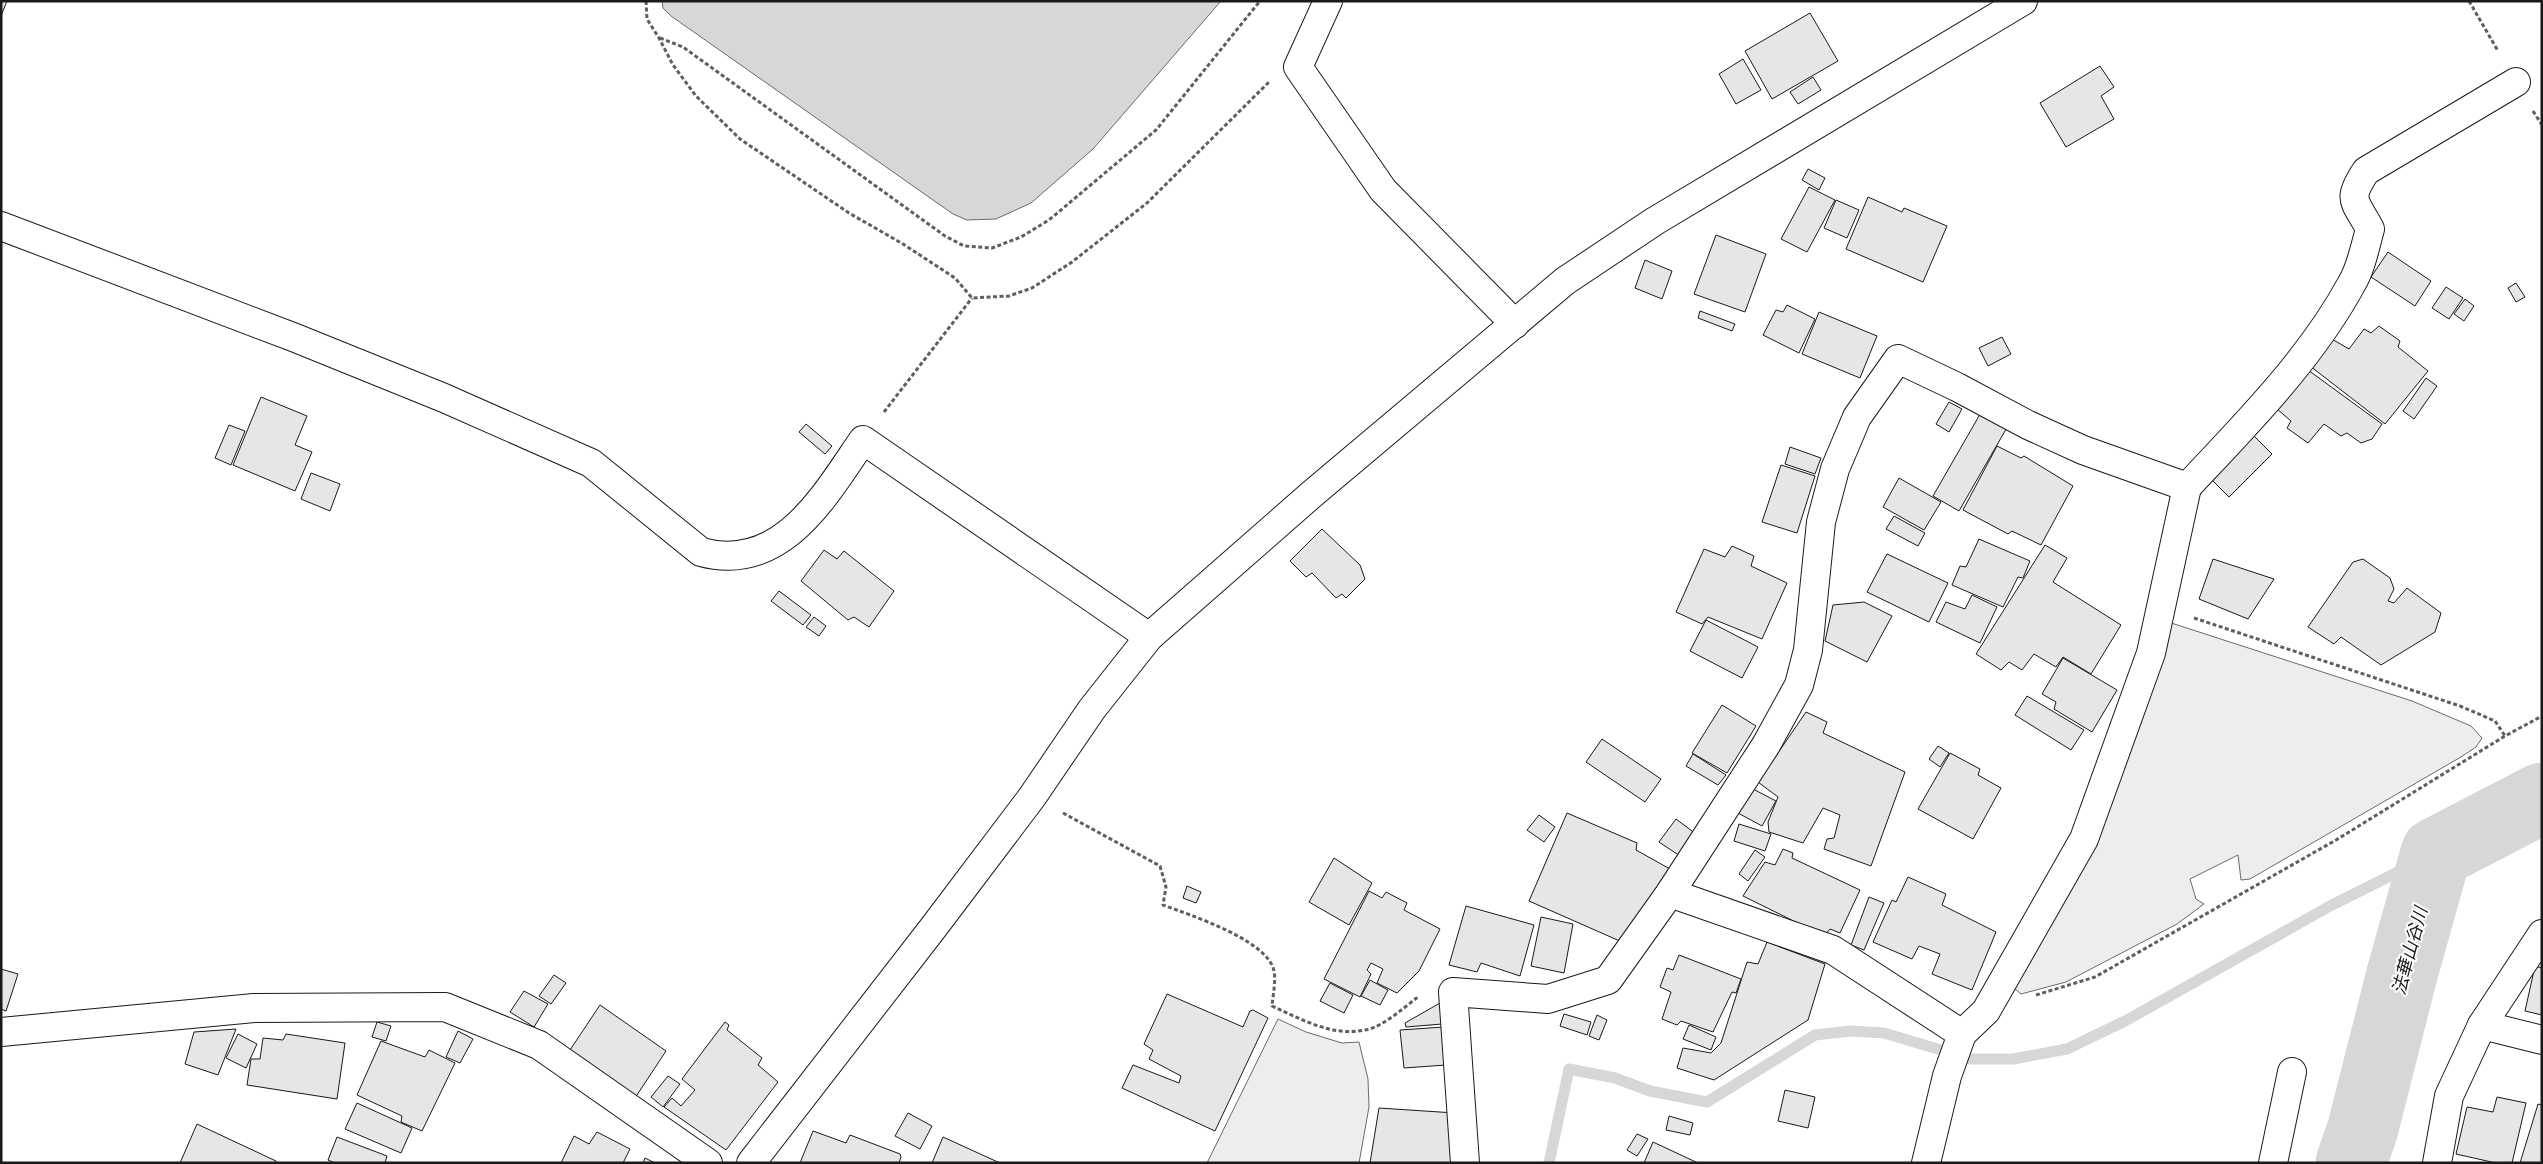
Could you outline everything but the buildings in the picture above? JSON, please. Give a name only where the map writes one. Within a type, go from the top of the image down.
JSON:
[{"type":"street","points":[[1328,1],[1298,67],[1383,190],[1515,324]]},
{"type":"street","points":[[750,1163],[1032,796],[1092,709],[1149,637],[1312,494],[1566,281],[1655,221],[2023,1]]},
{"type":"street","points":[[1926,1163],[1947,1076],[1962,1034],[1986,1011],[2084,839],[2151,653],[2187,487],[2244,426],[2310,348],[2353,282],[2370,229],[2353,196],[2354,188],[2366,171],[2516,82]]},
{"type":"street","points":[[1,226],[311,344],[444,398],[591,463],[702,552],[716,556],[730,557],[750,553],[788,535],[818,506],[863,440],[1149,637]]},
{"type":"street","points":[[1465,1163],[1453,992],[1548,998],[1608,980],[1670,893],[1766,746],[1799,685],[1808,650],[1821,522],[1835,469],[1857,416],[1898,359],[1957,387],[2028,425],[2082,450],[2187,487]]},
{"type":"street","points":[[1670,893],[1833,950],[1962,1034]]},
{"type":"street","points":[[2436,1163],[2449,1096],[2482,1025],[2542,934]]},
{"type":"street","points":[[1,1032],[254,1008],[444,1007],[539,1045],[708,1163]]},
{"type":"street","points":[[2482,1025],[2542,1040]]},
{"type":"street","points":[[2273,1163],[2292,1072]]},
{"type":"path","points":[[646,1],[647,19],[672,65],[696,96],[740,139],[849,213],[903,244],[955,278],[972,298]]},
{"type":"path","points":[[659,38],[683,47],[945,236],[964,246],[992,248],[1021,237],[1049,220],[1156,130],[1260,1]]},
{"type":"path","points":[[863,440],[972,298],[1009,296],[1032,288],[1072,262],[1147,203],[1282,70],[1298,67]]},
{"type":"path","points":[[2161,606],[2460,706],[2495,721],[2505,736]]},
{"type":"path","points":[[1986,1011],[2095,977],[2336,840],[2505,736],[2542,716]]},
{"type":"path","points":[[1032,796],[1160,866],[1166,887],[1164,905],[1232,931],[1269,958],[1274,970],[1272,1006],[1318,1027],[1340,1031],[1366,1030],[1388,1018],[1423,994],[1439,988],[1453,992]]},
{"type":"shaded area","points":[[662,1],[1221,1],[1093,149],[1031,203],[996,219],[967,220],[953,214],[671,16],[663,8]]},
{"type":"shaded area","points":[[2162,620],[2412,701],[2471,726],[2482,738],[2476,747],[2461,757],[2250,879],[2241,880],[2238,855],[2190,879],[2196,899],[2204,904],[2177,924],[2066,982],[2021,994],[2014,988]]},
{"type":"shaded area","points":[[1278,1019],[1306,1032],[1342,1043],[1359,1042],[1368,1079],[1369,1107],[1359,1163],[1207,1163]]},
{"type":"waterway","name":"法華山谷川","points":[[2351,1163],[2363,1128],[2402,974],[2436,853],[2542,798]]},
{"type":"waterway","points":[[1549,1163],[1569,1069],[1615,1078],[1650,1091],[1707,1102],[1815,1035],[1850,1031],[1884,1033],[1971,1059],[2013,1059],[2067,1049],[2127,1020],[2330,906],[2436,853]]}]
